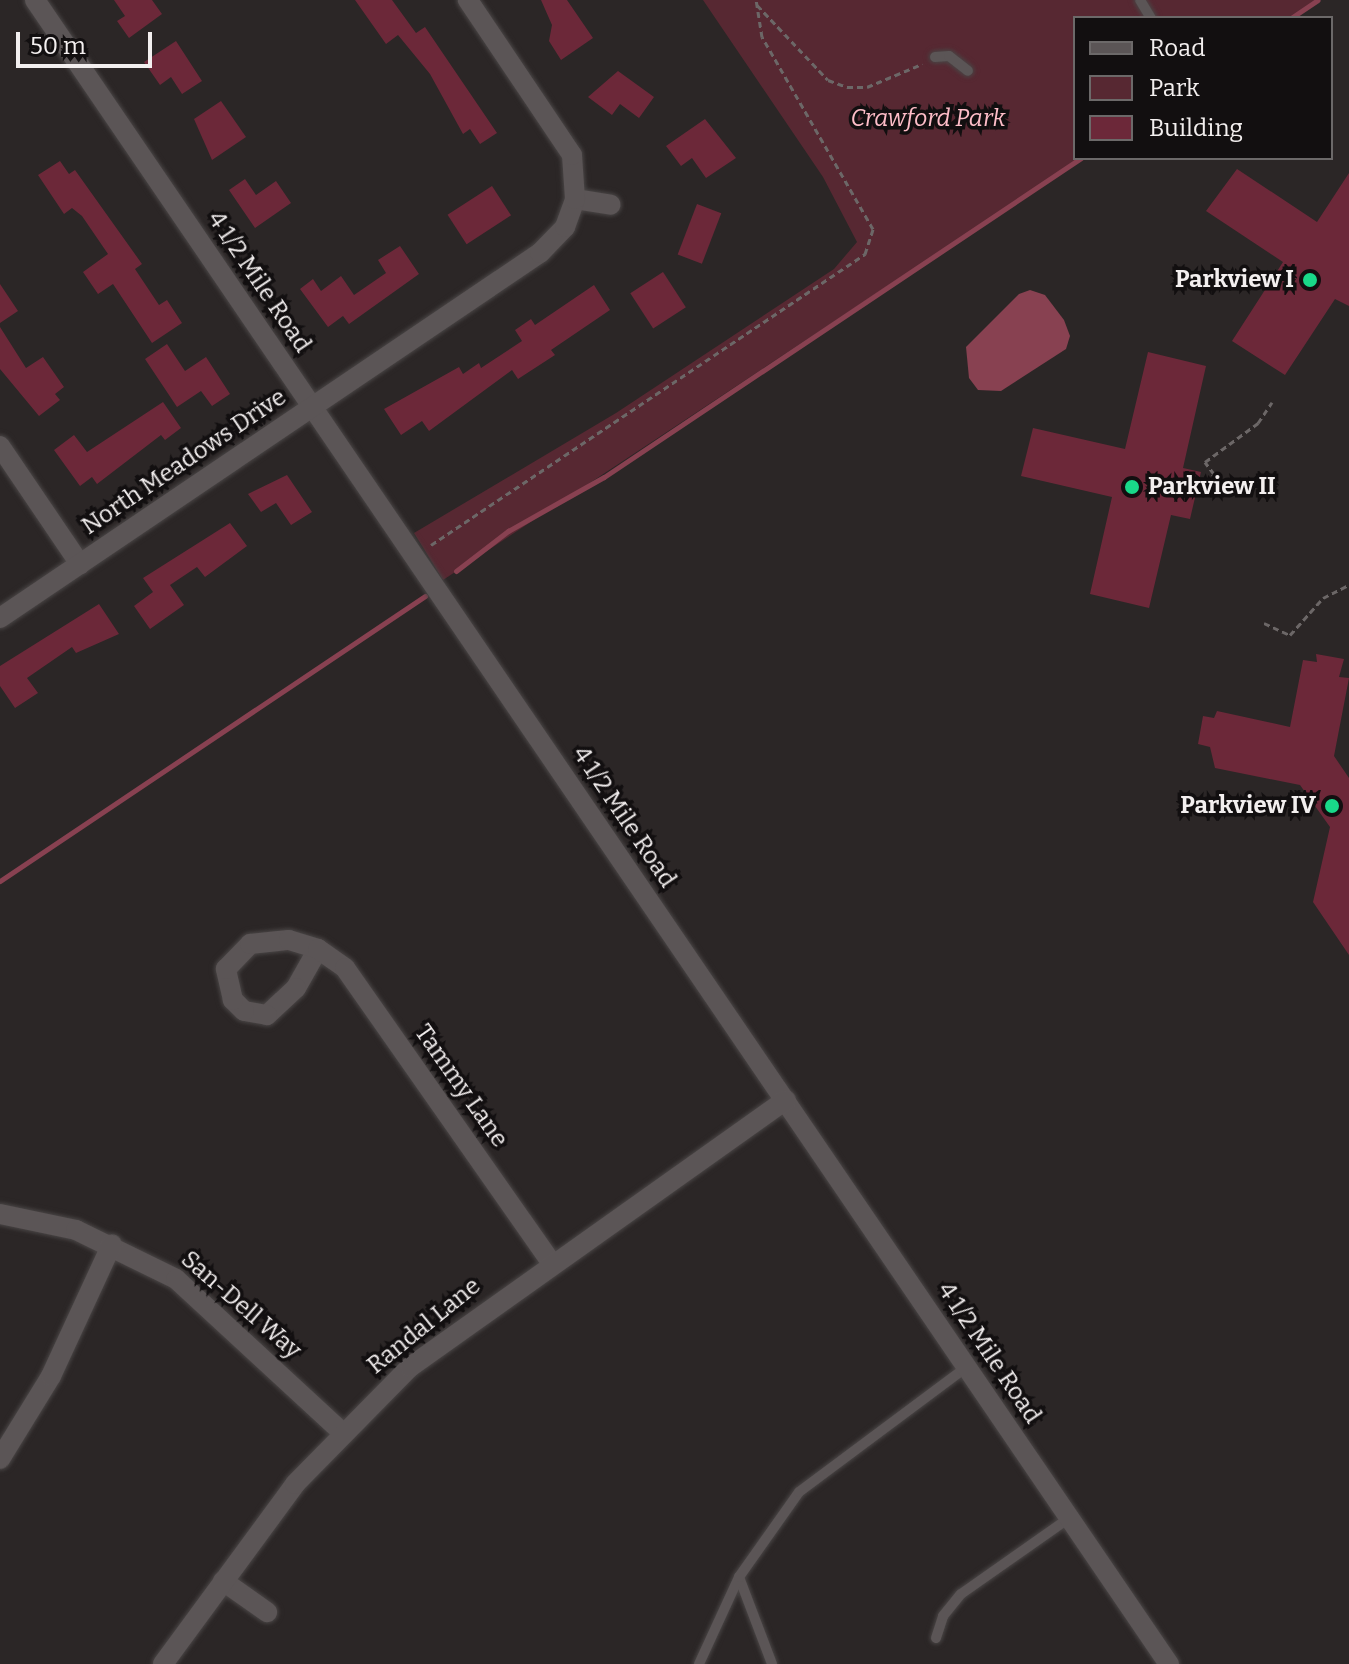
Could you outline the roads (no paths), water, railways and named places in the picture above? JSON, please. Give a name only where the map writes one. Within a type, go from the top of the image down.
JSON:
[{"type":"street","name":"4 1/2 Mile Road","points":[[35,0],[1169,1664]]},
{"type":"street","points":[[468,0],[562,138],[576,177],[575,199],[611,205]]},
{"type":"street","name":"North Meadows Drive","points":[[0,618],[540,253],[565,227],[575,199]]},
{"type":"street","points":[[0,446],[80,564]]},
{"type":"street","points":[[289,940],[318,949],[296,988],[267,1015],[244,1011],[233,1000],[226,969],[250,944],[289,940]]},
{"type":"street","name":"Tammy Lane","points":[[318,949],[364,991],[551,1262]]},
{"type":"street","name":"Randal Lane","points":[[163,1664],[223,1581],[342,1432],[410,1367],[551,1262],[786,1100]]},
{"type":"street","name":"San-Dell Way","points":[[0,1214],[112,1244],[204,1301],[342,1432]]},
{"type":"street","points":[[0,1459],[51,1376],[112,1244]]},
{"type":"street","points":[[223,1581],[267,1612]]},
{"type":"lane","points":[[935,57],[949,56],[968,71]]},
{"type":"lane","points":[[699,1664],[739,1577],[799,1492],[967,1367]]},
{"type":"lane","points":[[936,1638],[943,1616],[961,1594],[1069,1518]]},
{"type":"lane","points":[[739,1577],[772,1664]]},
{"type":"waterway","points":[[1294,16],[1318,0]]},
{"type":"waterway","points":[[456,571],[508,531],[604,477],[1078,160]]},
{"type":"waterway","points":[[0,881],[425,596]]},
{"type":"place","name":"Parkview I","points":[[1310,280]]},
{"type":"place","name":"Parkview II","points":[[1132,487]]},
{"type":"place","name":"Parkview IV","points":[[1332,806]]},
{"type":"park label","name":"Crawford Park","points":[[928,119]]}]
